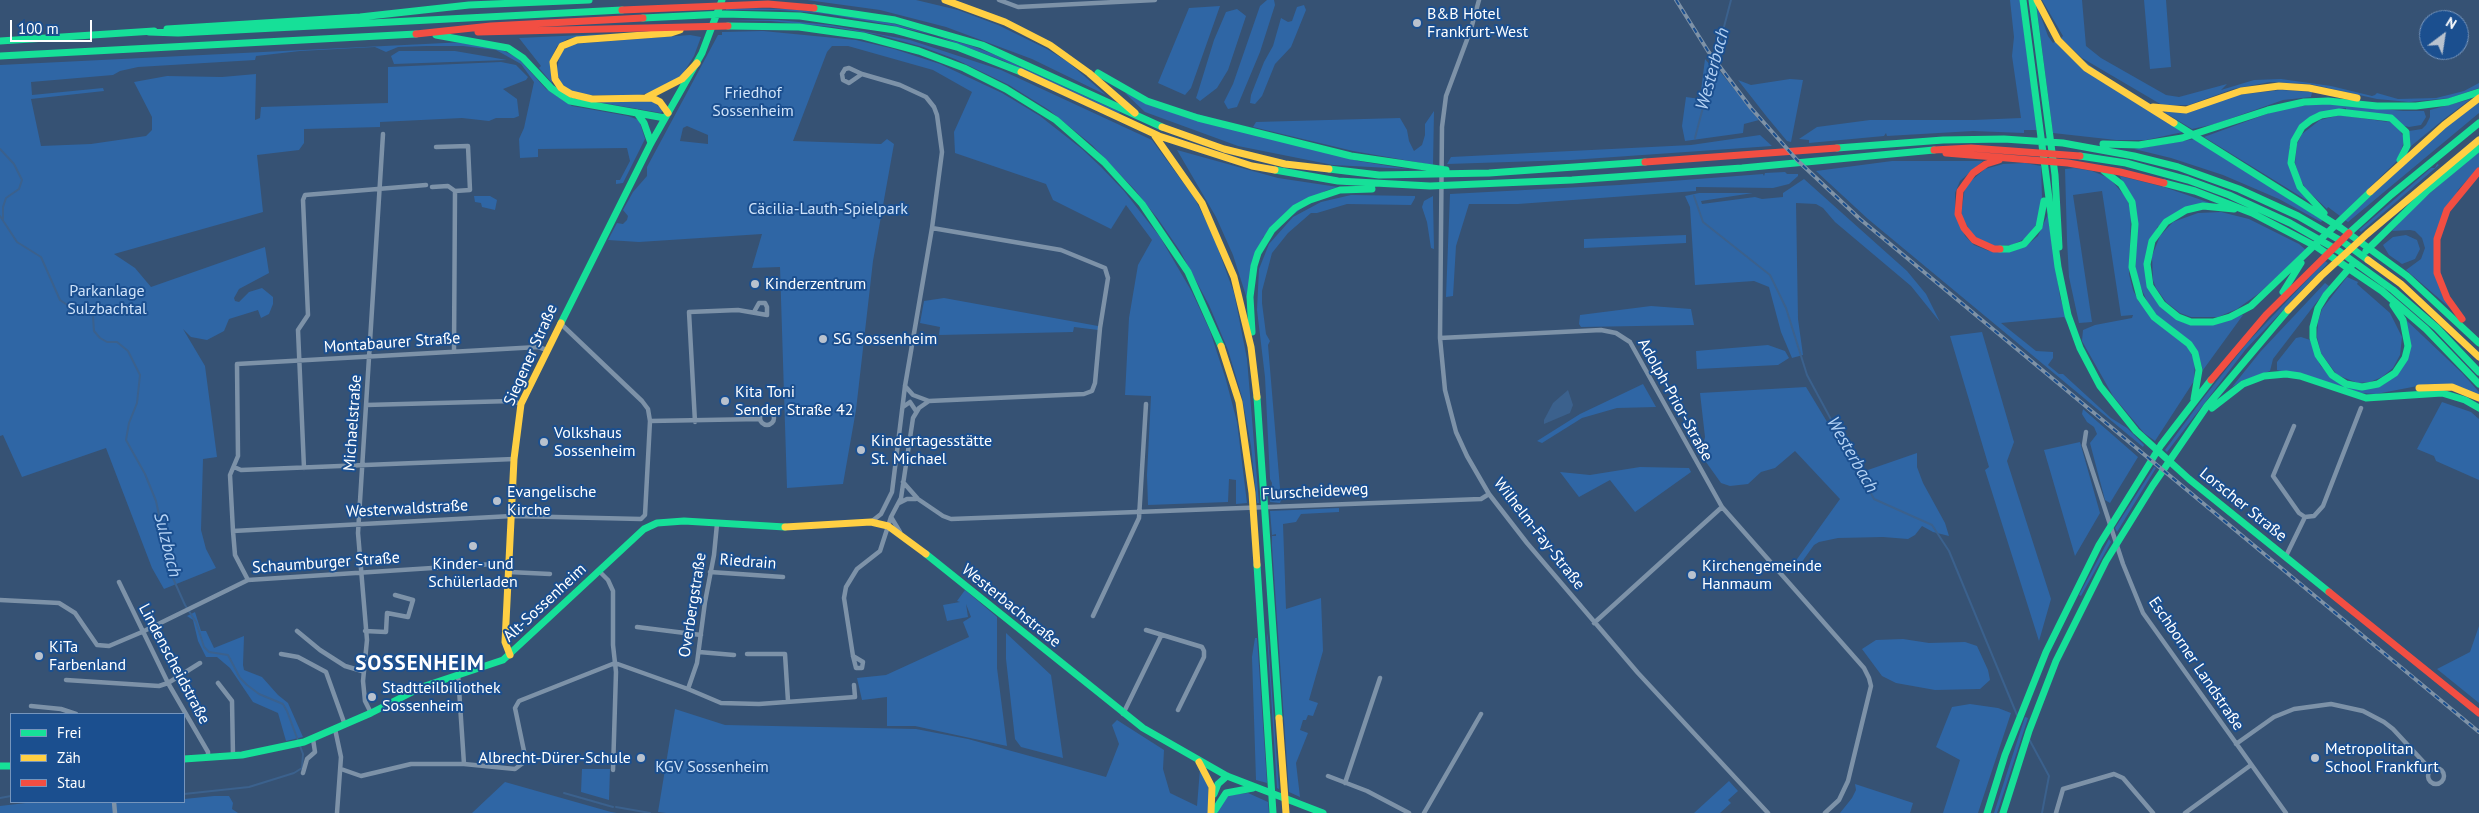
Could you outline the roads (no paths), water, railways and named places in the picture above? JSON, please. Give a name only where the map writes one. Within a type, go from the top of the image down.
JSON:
[{"type":"main road","points":[[0,41],[148,32],[177,27],[360,17],[424,8],[537,1],[589,0]]},
{"type":"main road","points":[[945,0],[1027,32],[1062,48],[1130,93],[1173,110],[1278,139],[1359,158],[1406,166],[1489,173]]},
{"type":"main road","points":[[2023,0],[2058,267]]},
{"type":"main road","points":[[2032,0],[2055,175],[2058,267]]},
{"type":"main road","points":[[2037,0],[2049,27],[2058,40],[2086,68],[2326,217],[2379,255],[2440,304],[2479,342]]},
{"type":"main road","points":[[148,32],[178,34],[712,5],[725,2],[832,9],[895,20],[982,45],[1162,127],[1224,148],[1315,169],[1379,175],[1489,173],[1943,140],[2030,140],[2139,145],[2182,138],[2268,110],[2304,102],[2328,101],[2389,105],[2438,104],[2479,92]]},
{"type":"main road","name":"Siegener Straße","points":[[510,655],[505,645],[514,459],[521,404],[651,143],[697,63],[725,2]]},
{"type":"main road","points":[[0,56],[426,34],[491,26],[724,14],[800,16],[895,30],[957,47],[1002,64],[1159,136],[1223,158],[1282,172],[1330,180],[1430,186]]},
{"type":"main road","points":[[443,32],[799,27],[853,35],[920,51],[964,68],[1006,88],[1071,132],[1123,182],[1158,225],[1188,272],[1210,317],[1226,357],[1240,408],[1252,493],[1273,813]]},
{"type":"main road","points":[[667,116],[660,102],[647,97],[592,99],[571,94],[561,88],[555,79],[553,67],[556,54],[565,44],[577,40],[671,33],[685,28]]},
{"type":"main road","points":[[1027,32],[1075,62],[1120,98],[1165,147],[1202,203],[1220,241],[1234,277],[1252,347]]},
{"type":"main road","points":[[426,34],[501,46],[519,55],[551,88],[563,97],[584,104],[667,116]]},
{"type":"main road","points":[[647,97],[682,79],[697,63]]},
{"type":"main road","points":[[2146,106],[2186,110],[2240,91],[2279,86],[2309,88],[2389,105]]},
{"type":"main road","points":[[2252,212],[2225,207],[2196,207],[2178,214],[2162,226],[2150,246],[2147,269],[2153,292],[2166,309],[2191,322],[2213,322],[2230,317],[2251,306],[2395,168],[2444,125],[2479,98]]},
{"type":"main road","points":[[2326,217],[2304,193],[2292,170],[2292,146],[2298,132],[2306,123],[2322,115],[2339,112],[2391,118],[2403,127],[2407,139],[2404,154],[2395,168]]},
{"type":"main road","points":[[637,113],[644,122],[651,143]]},
{"type":"main road","points":[[1987,813],[2005,755],[2046,652],[2098,544],[2143,472],[2228,358],[2279,301],[2356,226],[2479,123]]},
{"type":"main road","points":[[2003,813],[2029,731],[2056,661],[2106,561],[2191,430],[2237,369],[2321,276],[2381,222],[2479,140]]},
{"type":"main road","points":[[2063,143],[2134,156],[2192,172],[2259,197],[2316,226],[2371,262],[2418,298],[2479,358]]},
{"type":"main road","points":[[1286,813],[1250,297],[1254,266],[1264,240],[1284,217],[1310,200],[1340,190],[1637,176],[1787,164],[1918,150],[1971,148],[2031,150],[2065,154],[2126,163],[2188,180],[2250,204],[2309,233],[2365,269],[2419,311],[2479,372]]},
{"type":"main road","points":[[2382,291],[2403,320],[2408,346],[2405,358],[2395,373],[2378,384],[2362,386],[2346,384],[2327,370],[2316,349],[2313,327],[2322,301],[2342,274],[2414,204],[2479,148]]},
{"type":"main road","points":[[1918,150],[2068,163],[2098,168],[2182,186],[2252,212],[2304,239],[2382,291],[2426,329],[2479,384]]},
{"type":"main road","points":[[2004,158],[1986,164],[1972,173],[1963,184],[1958,199],[1958,214],[1964,228],[1974,240],[1987,247],[2002,250],[2017,247],[2035,234],[2043,215],[2045,174]]},
{"type":"main road","points":[[2098,168],[2121,184],[2132,202],[2135,224],[2132,273],[2140,297],[2154,317],[2189,344],[2195,353],[2199,370],[2194,402]]},
{"type":"main road","points":[[2479,171],[2447,210],[2439,230],[2436,258],[2437,273],[2448,298],[2479,342]]},
{"type":"main road","points":[[2279,301],[2308,252]]},
{"type":"main road","name":"Lorscher Straße","points":[[2058,267],[2072,328],[2092,371],[2119,412],[2146,441],[2479,713]]},
{"type":"main road","points":[[2191,430],[2232,390],[2264,376],[2300,376],[2352,395],[2366,398],[2442,393],[2466,400],[2479,408]]},
{"type":"main road","points":[[2398,395],[2428,386],[2444,386],[2460,389],[2479,398]]},
{"type":"main road","name":"Westerbachstraße","points":[[657,523],[684,521],[796,527],[871,522],[885,525],[900,532],[1123,714],[1199,762],[1227,776],[1253,788],[1323,813]]},
{"type":"main road","name":"Alt-Sossenheim","points":[[185,759],[233,755],[304,742],[335,730],[422,687],[498,662],[510,655],[644,529],[657,523]]},
{"type":"main road","points":[[1199,762],[1210,781],[1214,794]]},
{"type":"main road","points":[[1213,813],[1214,794],[1218,784],[1227,776]]},
{"type":"main road","points":[[1213,813],[1222,797],[1227,776]]},
{"type":"main road","points":[[1222,797],[1237,789],[1253,788]]},
{"type":"street","points":[[999,0],[1018,7],[1155,0]]},
{"type":"street","name":"Wilhelm-Fay-Straße","points":[[1479,0],[1471,30],[1446,96],[1440,160],[1440,338],[1446,390],[1456,432],[1467,456],[1489,494],[1594,623],[1768,813]]},
{"type":"street","points":[[862,74],[913,90],[926,98],[934,107],[942,152],[932,228],[905,386],[892,494],[881,514],[871,522]]},
{"type":"street","name":"Michaelstraße","points":[[371,713],[365,701],[362,671],[367,652],[358,524],[370,356],[382,134]]},
{"type":"street","points":[[304,468],[298,330],[308,315],[303,200],[306,195],[429,186],[448,186],[455,191],[470,190],[468,146],[436,147]]},
{"type":"street","points":[[454,351],[455,191]]},
{"type":"street","points":[[905,386],[913,395],[929,401],[1089,393],[1095,383],[1100,328],[1108,278],[1107,272],[1102,266],[1061,250],[932,228]]},
{"type":"street","points":[[695,422],[689,312],[738,310],[754,312]]},
{"type":"street","points":[[560,323],[642,401],[648,409],[650,422],[760,419]]},
{"type":"street","name":"Adolph-Prior-Straße","points":[[1440,338],[1601,330],[1623,336],[1630,342],[1722,507],[1864,668],[1869,678],[1870,686],[1848,781],[1839,800],[1825,813]]},
{"type":"street","name":"Montabaurer Straße","points":[[234,467],[238,456],[237,364],[538,347],[547,350]]},
{"type":"street","points":[[366,405],[512,401],[521,404]]},
{"type":"street","points":[[885,525],[899,503],[909,436],[916,411],[929,401]]},
{"type":"street","points":[[903,407],[910,402],[916,411]]},
{"type":"street","points":[[1094,616],[1141,511],[1146,404]]},
{"type":"street","points":[[2294,426],[2273,476],[2299,513],[2305,517],[2314,516],[2323,506],[2361,408]]},
{"type":"street","name":"Westerwaldstraße","points":[[232,531],[512,516],[643,517],[650,422]]},
{"type":"street","name":"Eschborner Landstraße","points":[[2086,432],[2084,445],[2123,564],[2143,613],[2286,813]]},
{"type":"street","points":[[248,580],[235,555],[232,531],[230,475],[234,467],[241,470],[514,459]]},
{"type":"street","name":"Flurscheideweg","points":[[903,482],[918,499],[943,516],[951,519],[1482,499],[1489,494]]},
{"type":"street","points":[[899,503],[907,499],[918,499]]},
{"type":"street","points":[[1594,623],[1722,507]]},
{"type":"street","points":[[853,656],[844,598],[846,587],[857,569],[880,551],[885,535],[885,525],[881,514]]},
{"type":"street","points":[[891,517],[900,532]]},
{"type":"street","points":[[2286,556],[2305,517]]},
{"type":"street","name":"Overbergstraße","points":[[688,688],[699,652],[717,524]]},
{"type":"street","name":"Schaumburger Straße","points":[[0,600],[55,603],[68,607],[97,645],[109,646],[142,632],[248,580],[509,563]]},
{"type":"street","points":[[599,571],[610,583],[613,591],[615,664],[613,770]]},
{"type":"street","points":[[509,572],[550,574]]},
{"type":"street","name":"Riedrain","points":[[710,572],[783,577]]},
{"type":"street","name":"Lindenscheidstraße","points":[[119,582],[168,683],[208,752],[208,757]]},
{"type":"street","points":[[365,631],[386,632],[387,613],[408,617],[413,600],[394,595]]},
{"type":"street","points":[[637,627],[701,635]]},
{"type":"street","points":[[1146,630],[1202,647],[1204,651],[1204,656],[1178,710]]},
{"type":"street","points":[[297,631],[345,666],[362,671]]},
{"type":"street","points":[[1123,714],[1161,636]]},
{"type":"street","points":[[699,652],[734,655]]},
{"type":"street","points":[[281,654],[298,657],[326,672],[345,725]]},
{"type":"street","points":[[747,654],[784,654],[788,701]]},
{"type":"street","points":[[66,680],[159,686],[168,683],[200,663]]},
{"type":"street","points":[[341,769],[361,776],[411,764],[464,764],[515,769],[523,763],[524,752],[515,708],[519,701],[615,664],[688,688],[721,703],[759,704],[855,698],[854,685]]},
{"type":"street","points":[[458,674],[464,764]]},
{"type":"street","points":[[1345,783],[1380,678]]},
{"type":"street","points":[[218,683],[232,701],[233,755]]},
{"type":"street","points":[[2236,744],[2274,716],[2294,709],[2331,704],[2363,712],[2384,722],[2430,769]]},
{"type":"street","points":[[31,706],[61,709],[73,713]]},
{"type":"street","points":[[1424,813],[1481,714]]},
{"type":"street","points":[[335,730],[341,757],[341,769],[337,788],[337,813]]},
{"type":"street","points":[[303,773],[307,759],[314,752],[313,739]]},
{"type":"street","points":[[2185,813],[2252,765]]},
{"type":"street","points":[[2430,769],[2442,770],[2444,779],[2441,783],[2432,784],[2427,778],[2430,769]]},
{"type":"street","points":[[2056,813],[2063,789],[2114,774],[2122,778],[2153,813]]},
{"type":"street","points":[[1328,776],[1409,813]]},
{"type":"waterway","name":"Westerbach","points":[[1695,138],[1731,0]]},
{"type":"waterway","name":"Sulzbach","points":[[0,149],[14,164],[22,180],[19,189],[6,198],[3,207],[3,219]]},
{"type":"waterway","name":"Westerbach","points":[[1694,196],[1703,222],[1770,275],[1786,308],[1807,375],[1874,499],[1932,525],[1949,551],[2017,715]]},
{"type":"waterway","name":"Sulzbach","points":[[0,216],[17,242],[41,257],[60,300],[73,309],[89,311],[93,317],[94,331],[100,338],[107,342],[117,342],[128,351],[140,375],[137,403],[129,423],[126,440],[145,474],[156,501],[172,576],[185,605],[196,622],[204,647],[209,652],[228,655],[240,678],[247,685],[259,694],[283,704],[303,754],[302,768],[294,773],[249,787],[185,794]]},
{"type":"waterway","name":"Westerbach","points":[[2029,739],[2049,776],[2042,813]]},
{"type":"waterway","points":[[564,793],[613,807]]},
{"type":"waterway","name":"Sulzbach","points":[[0,798],[10,796]]},
{"type":"waterway","points":[[616,807],[650,813]]},
{"type":"railway","points":[[1676,0],[1708,51],[1751,108],[1797,160],[1860,219],[2479,732]]},
{"type":"place","name":"B&B Hotel Frankfurt-West","points":[[1417,23]]},
{"type":"place","name":"Kinderzentrum","points":[[755,284]]},
{"type":"place","name":"SG Sossenheim","points":[[823,339]]},
{"type":"place","name":"Kita Toni Sender Straße 42","points":[[725,401]]},
{"type":"place","name":"Volkshaus Sossenheim","points":[[544,442]]},
{"type":"place","name":"Kindertagesstätte St. Michael","points":[[861,450]]},
{"type":"place","name":"Evangelische Kirche","points":[[497,501]]},
{"type":"place","name":"Kinder- und Schülerladen","points":[[473,546]]},
{"type":"place","name":"Kirchengemeinde Hanmaum","points":[[1692,575]]},
{"type":"place","name":"KiTa Farbenland","points":[[39,656]]},
{"type":"place","name":"Stadtteilbiliothek Sossenheim","points":[[372,697]]},
{"type":"place","name":"Albrecht-Dürer-Schule","points":[[641,758]]},
{"type":"place","name":"Metropolitan School Frankfurt","points":[[2315,758]]},
{"type":"district","name":"SOSSENHEIM","points":[[420,664]]},
{"type":"park label","name":"Friedhof Sossenheim","points":[[753,102]]},
{"type":"park label","name":"Cäcilia-Lauth-Spielpark","points":[[828,209]]},
{"type":"park label","name":"Parkanlage Sulzbachtal","points":[[107,300]]},
{"type":"park label","name":"KGV Sossenheim","points":[[712,767]]}]
